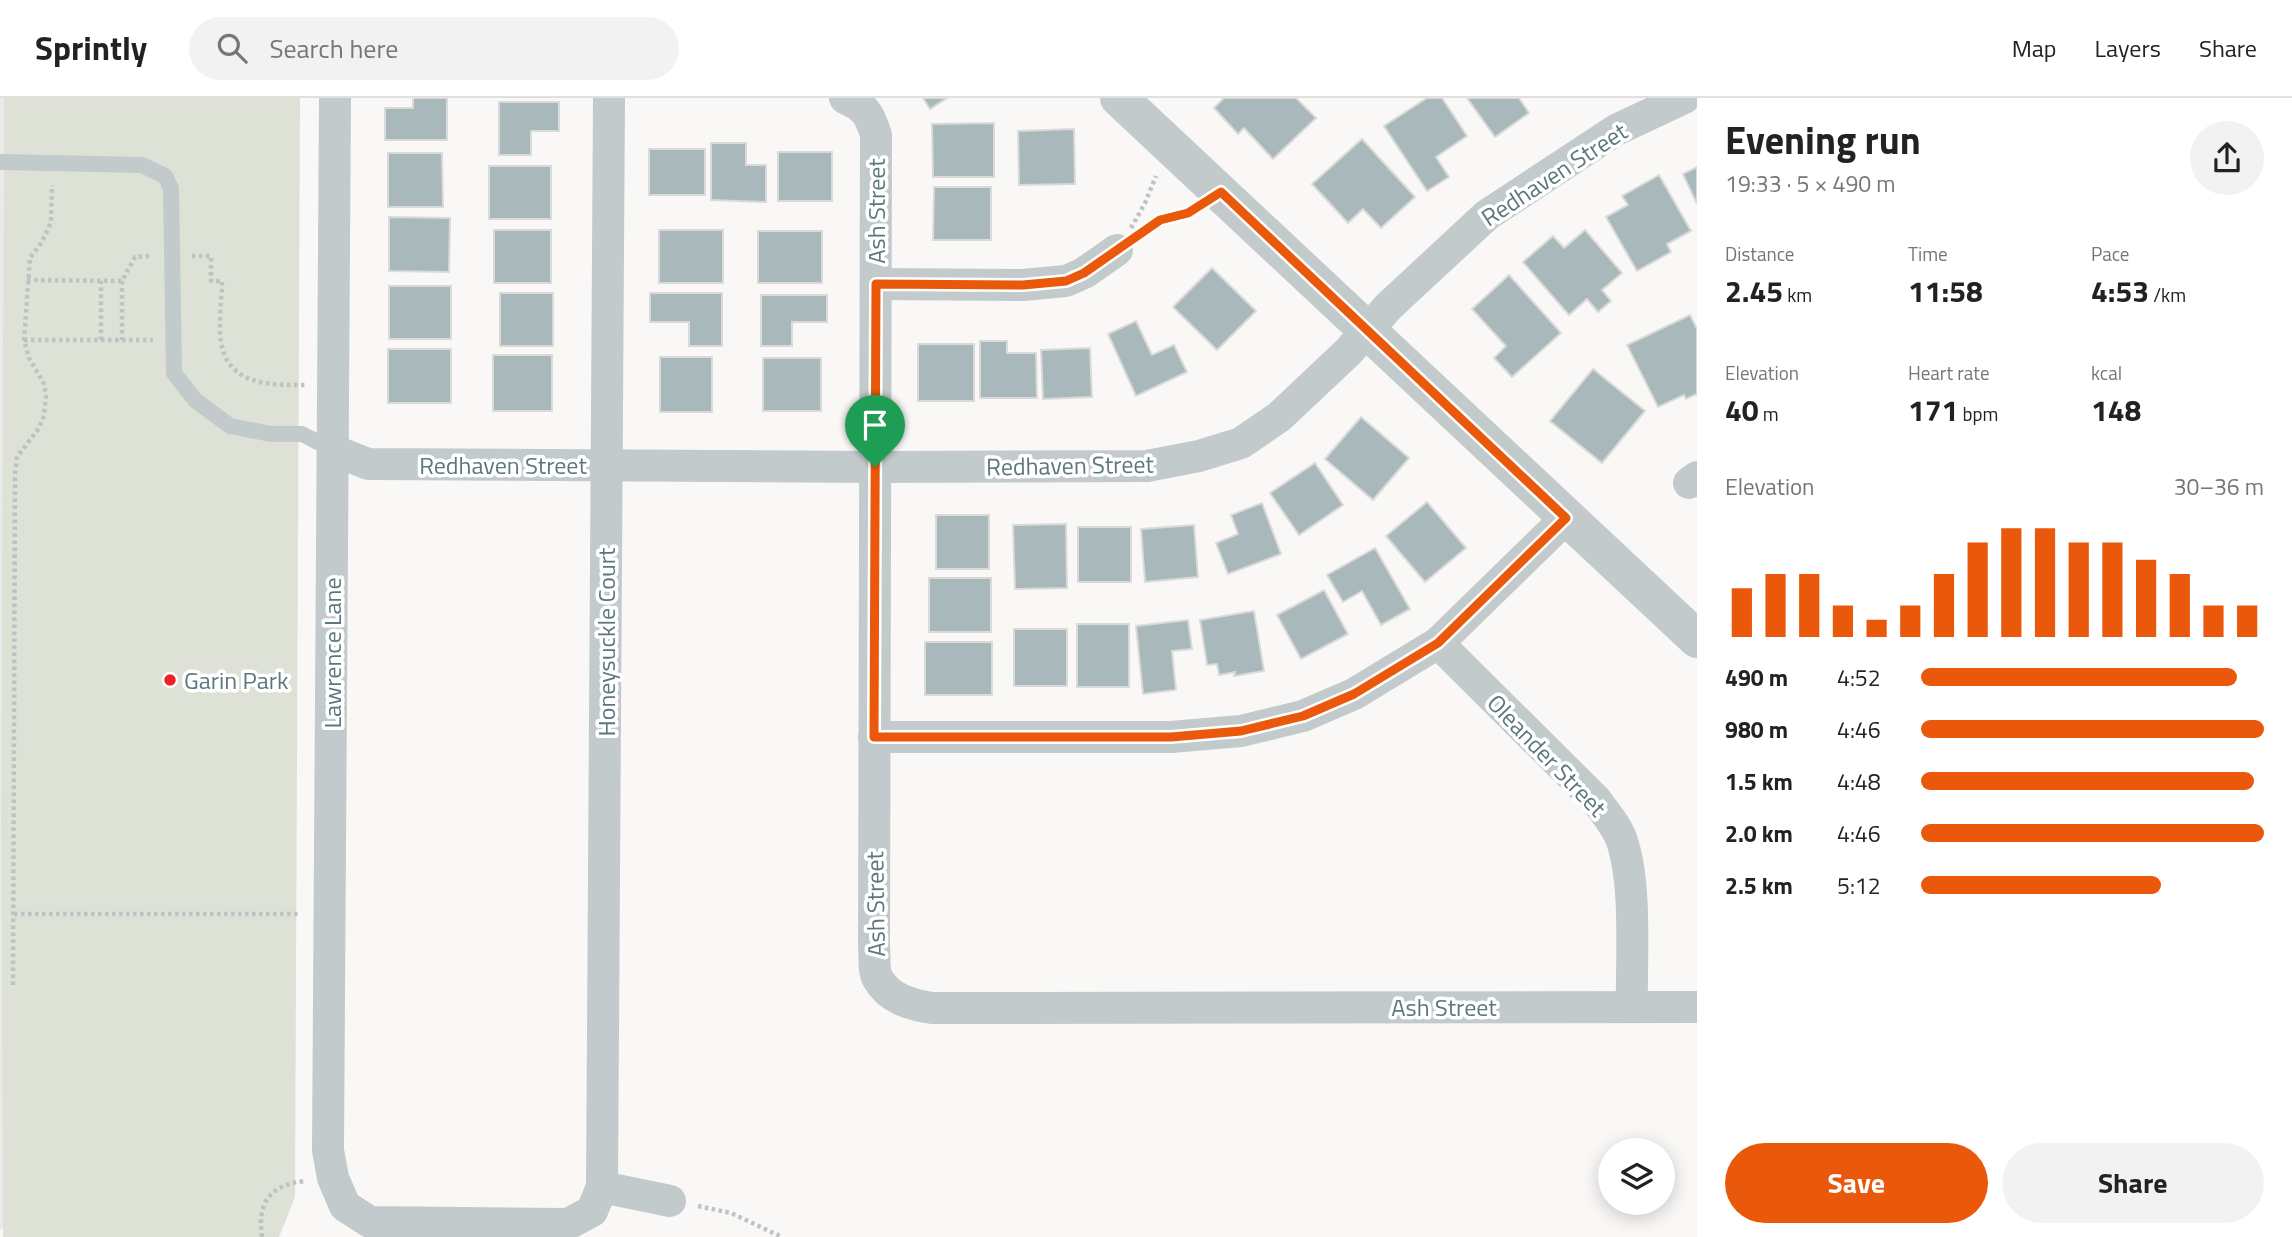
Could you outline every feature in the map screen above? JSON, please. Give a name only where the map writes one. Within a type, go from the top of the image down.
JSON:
[{"type":"street","name":"Lawrence Lane","points":[[335,98],[328,1150],[339,1192]]},
{"type":"street","name":"Honeysuckle Court","points":[[602,1187],[609,98]]},
{"type":"street","name":"Ash Street","points":[[845,98],[860,105],[870,116],[876,135],[874,737],[877,978],[897,997],[911,1004],[932,1008],[1697,1007]]},
{"type":"street","points":[[1119,98],[1697,639]]},
{"type":"street","name":"Redhaven Street","points":[[333,450],[368,464],[606,466],[1147,466],[1199,456],[1241,443],[1279,417],[1389,306],[1487,215],[1616,130],[1684,98]]},
{"type":"street","points":[[876,284],[1023,285],[1066,281],[1084,273],[1118,249]]},
{"type":"street","points":[[874,737],[1171,737],[1241,731],[1303,716],[1354,694],[1438,643],[1566,518]]},
{"type":"street","name":"Oleander Street","points":[[1438,643],[1596,800],[1615,826],[1628,864],[1632,1007]]},
{"type":"street","points":[[339,1192],[370,1222],[568,1224],[592,1211],[602,1187],[670,1201]]},
{"type":"lane","points":[[0,162],[142,164],[164,176],[171,188],[174,373],[195,400],[230,426],[271,433],[302,434],[333,450]]},
{"type":"path","points":[[1118,249],[1146,203],[1152,180],[1176,151]]},
{"type":"path","points":[[13,985],[15,475],[17,457],[39,428],[47,396],[44,383],[29,358],[24,340],[30,258],[42,242],[51,222],[57,163]]},
{"type":"path","points":[[1118,249],[1160,220],[1188,213],[1221,192]]},
{"type":"path","points":[[101,340],[102,281]]},
{"type":"path","points":[[122,281],[122,340]]},
{"type":"path","points":[[24,340],[174,340]]},
{"type":"path","points":[[14,914],[331,915]]},
{"type":"path","points":[[262,1237],[262,1210],[274,1191],[291,1183],[339,1192]]},
{"type":"path","points":[[670,1201],[732,1213],[782,1237]]},
{"type":"shaded area","points":[[0,98],[4,98],[1,820],[3,1228],[0,1230]]},
{"type":"shaded area","points":[[4,98],[300,98],[295,1197],[279,1237],[3,1237],[1,820]]},
{"type":"building","points":[[413,98],[447,98],[447,140],[385,140],[385,108],[413,108]]},
{"type":"building","points":[[923,98],[947,98],[930,109]]},
{"type":"building","points":[[1224,98],[1296,98],[1316,118],[1273,159],[1244,128],[1238,134],[1214,108]]},
{"type":"building","points":[[1427,98],[1442,98],[1467,136],[1436,157],[1449,177],[1427,191],[1384,126]]},
{"type":"building","points":[[1467,98],[1519,98],[1529,113],[1495,137]]},
{"type":"building","points":[[499,102],[559,102],[559,131],[531,131],[531,155],[499,155]]},
{"type":"building","points":[[994,123],[994,177],[933,177],[932,124]]},
{"type":"building","points":[[1074,129],[1075,184],[1019,185],[1018,131]]},
{"type":"building","points":[[1362,139],[1415,197],[1381,228],[1363,209],[1348,223],[1312,184]]},
{"type":"building","points":[[711,143],[746,143],[746,165],[766,165],[766,202],[711,200]]},
{"type":"building","points":[[649,149],[705,149],[705,195],[649,195]]},
{"type":"building","points":[[778,152],[832,152],[832,201],[778,201]]},
{"type":"building","points":[[388,153],[442,153],[443,207],[388,207]]},
{"type":"building","points":[[489,166],[551,166],[551,219],[489,219]]},
{"type":"building","points":[[1697,167],[1697,204],[1683,174]]},
{"type":"building","points":[[1659,175],[1691,231],[1667,244],[1671,252],[1637,271],[1606,217],[1628,205],[1622,196]]},
{"type":"building","points":[[934,187],[991,187],[991,240],[933,240]]},
{"type":"building","points":[[389,217],[450,218],[449,272],[389,271]]},
{"type":"building","points":[[494,230],[551,230],[551,283],[494,283]]},
{"type":"building","points":[[659,230],[723,230],[723,283],[659,283]]},
{"type":"building","points":[[1585,230],[1622,273],[1602,290],[1611,301],[1598,312],[1587,299],[1569,315],[1523,262],[1553,236],[1564,248]]},
{"type":"building","points":[[758,231],[822,231],[822,283],[758,283]]},
{"type":"building","points":[[1212,268],[1256,311],[1217,350],[1173,307]]},
{"type":"building","points":[[1509,275],[1561,333],[1512,377],[1494,358],[1506,346],[1472,309]]},
{"type":"building","points":[[389,286],[451,286],[451,339],[389,339]]},
{"type":"building","points":[[500,293],[553,293],[553,346],[500,346]]},
{"type":"building","points":[[650,293],[722,293],[722,346],[689,346],[689,322],[650,322]]},
{"type":"building","points":[[761,295],[827,295],[827,322],[792,322],[792,346],[761,346]]},
{"type":"building","points":[[1690,315],[1697,329],[1697,394],[1686,399],[1684,395],[1658,407],[1627,345]]},
{"type":"building","points":[[1136,321],[1152,355],[1174,345],[1187,372],[1136,396],[1108,334]]},
{"type":"building","points":[[980,341],[1007,341],[1007,353],[1036,353],[1037,398],[980,398]]},
{"type":"building","points":[[918,344],[974,344],[974,401],[918,401]]},
{"type":"building","points":[[1090,348],[1092,397],[1043,399],[1041,350]]},
{"type":"building","points":[[388,349],[451,349],[451,403],[388,403]]},
{"type":"building","points":[[493,355],[552,355],[552,411],[493,411]]},
{"type":"building","points":[[660,357],[712,357],[712,412],[660,412]]},
{"type":"building","points":[[763,358],[821,358],[821,411],[763,411]]},
{"type":"building","points":[[1593,369],[1645,411],[1602,463],[1550,421]]},
{"type":"building","points":[[1361,417],[1409,458],[1373,500],[1325,459]]},
{"type":"building","points":[[1315,463],[1343,505],[1299,535],[1270,493]]},
{"type":"building","points":[[1427,502],[1466,548],[1425,582],[1386,536]]},
{"type":"building","points":[[1262,503],[1281,554],[1228,574],[1216,543],[1238,534],[1231,515]]},
{"type":"building","points":[[936,515],[989,515],[989,569],[936,569]]},
{"type":"building","points":[[1066,524],[1067,588],[1015,589],[1013,525]]},
{"type":"building","points":[[1194,525],[1198,577],[1145,582],[1141,529]]},
{"type":"building","points":[[1078,527],[1131,527],[1131,582],[1078,582]]},
{"type":"building","points":[[1375,548],[1410,609],[1381,625],[1362,591],[1343,602],[1327,575]]},
{"type":"building","points":[[929,578],[991,578],[991,632],[929,632]]},
{"type":"building","points":[[1324,590],[1348,634],[1301,659],[1277,615]]},
{"type":"building","points":[[1254,611],[1264,671],[1234,676],[1235,672],[1219,675],[1217,664],[1207,665],[1200,620]]},
{"type":"building","points":[[1188,620],[1192,649],[1172,651],[1176,690],[1143,694],[1136,626]]},
{"type":"building","points":[[1077,624],[1129,624],[1129,687],[1077,687]]},
{"type":"building","points":[[1014,629],[1067,629],[1067,686],[1014,686]]},
{"type":"building","points":[[925,642],[992,642],[992,695],[925,695]]},
{"type":"place","name":"Garin Park","points":[[170,680]]},
{"type":"route","points":[[1221,192],[1566,518],[1438,643],[1354,694],[1303,716],[1241,731],[1171,737],[874,737],[875,467],[876,284],[1023,285],[1066,281],[1084,273],[1160,220],[1188,213],[1221,192]]}]
